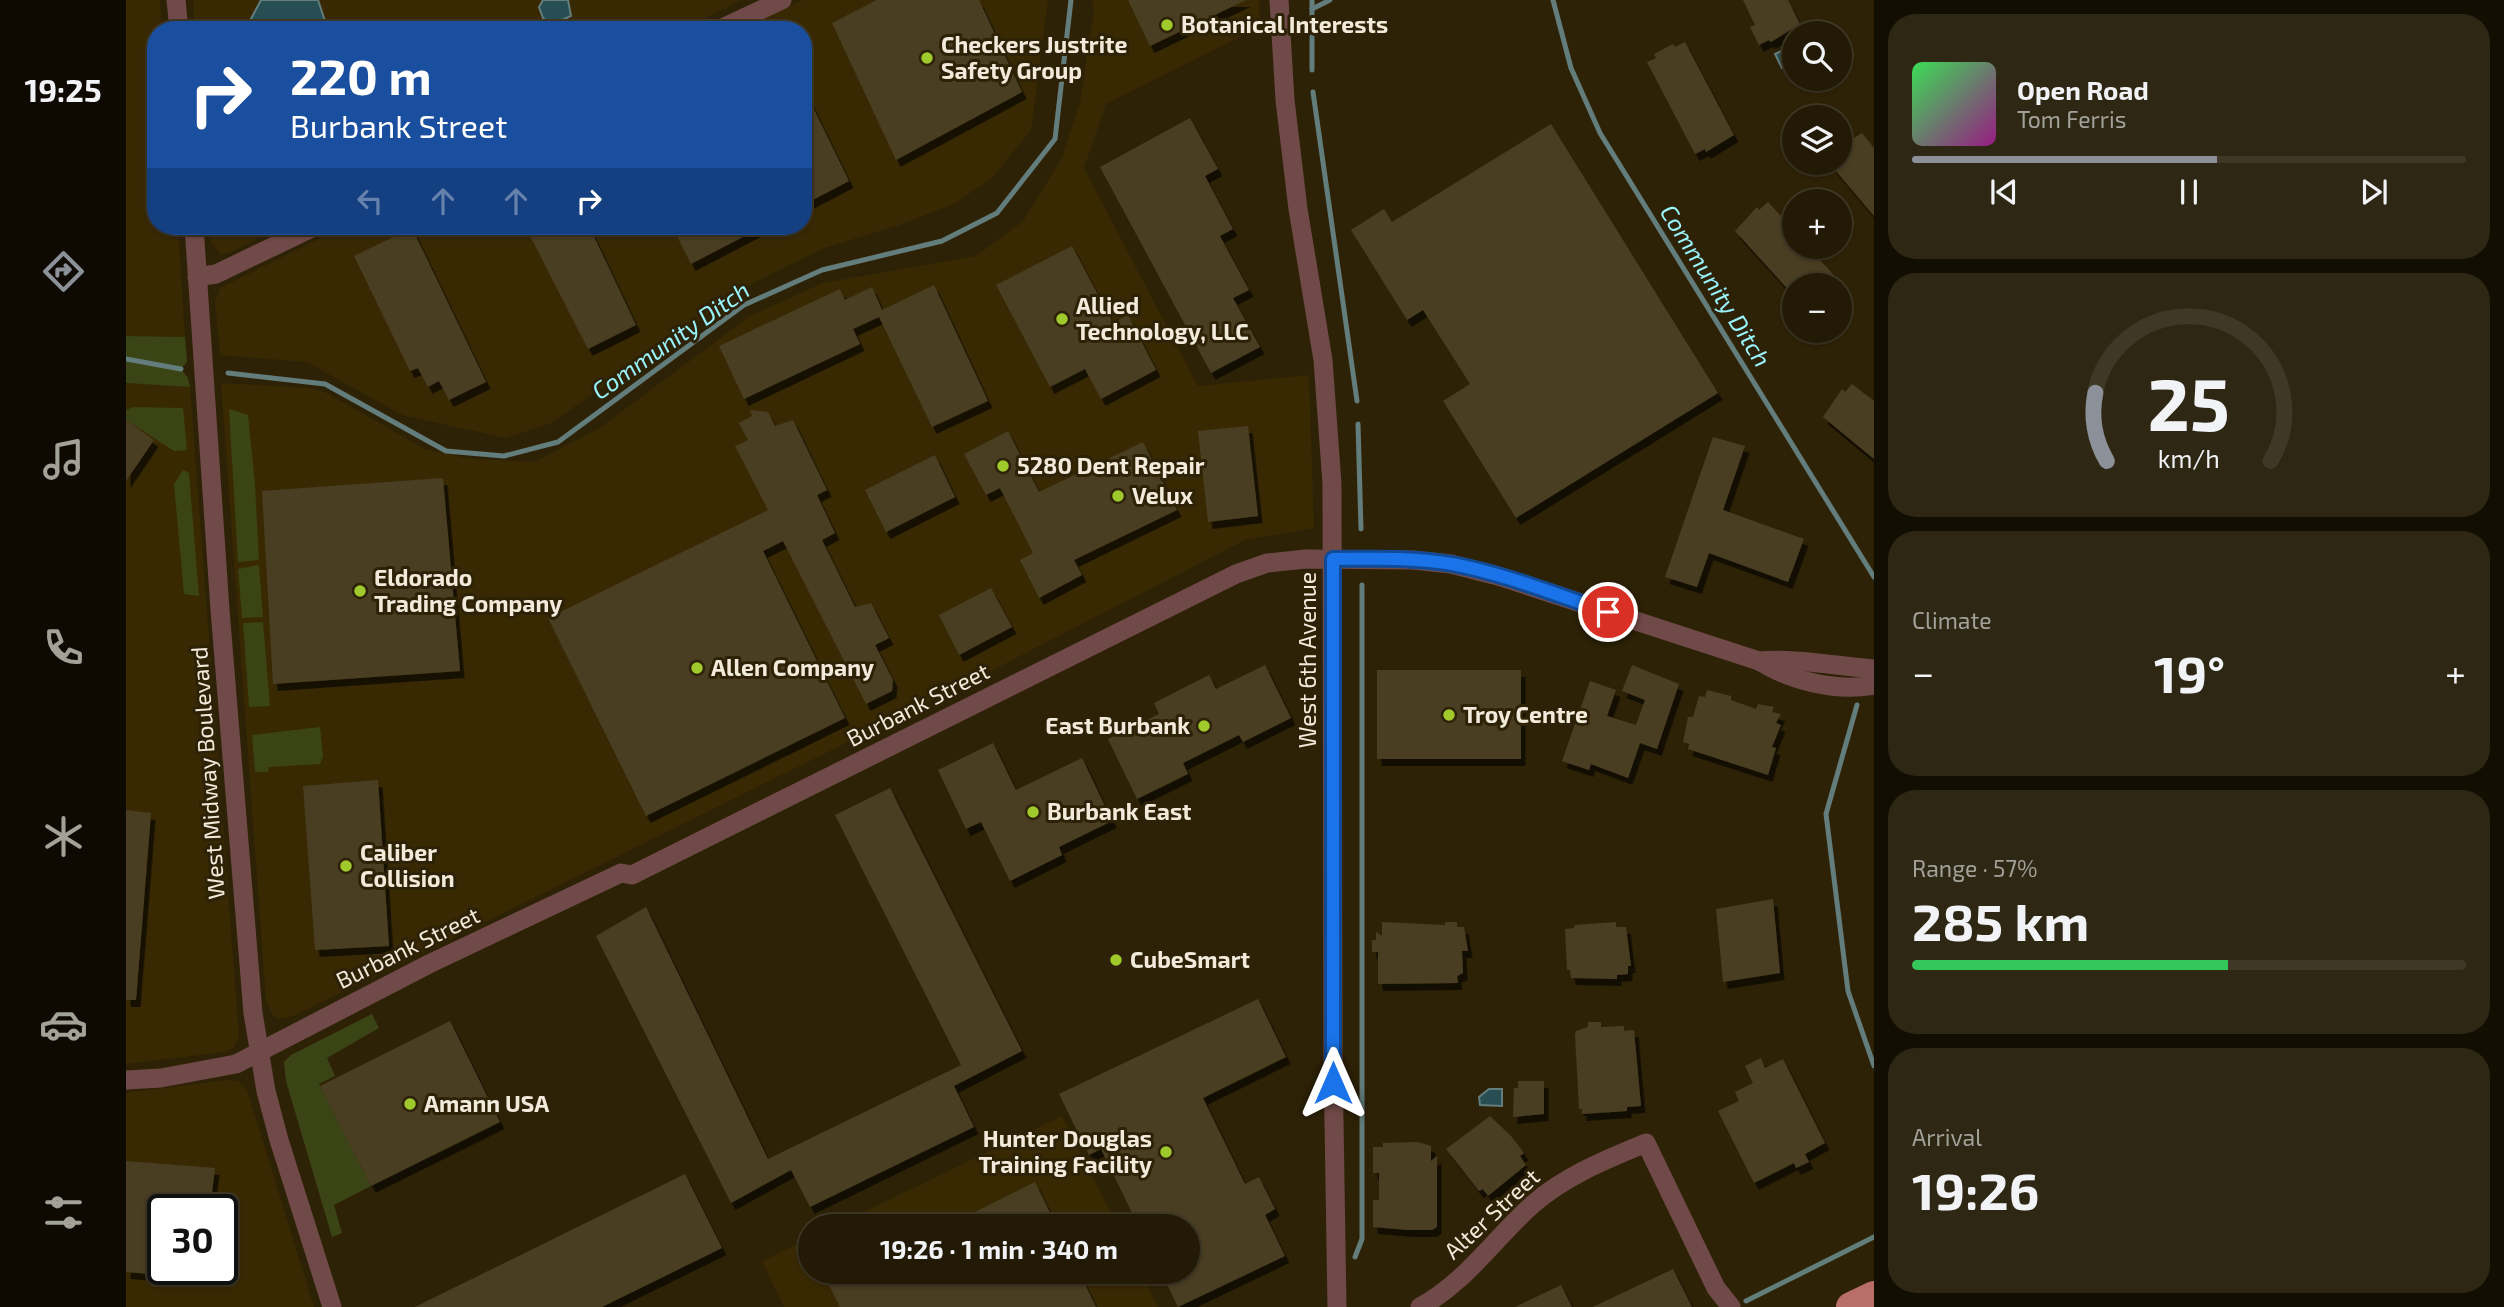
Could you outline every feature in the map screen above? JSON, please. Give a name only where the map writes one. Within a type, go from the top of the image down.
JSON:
[{"type":"main road","points":[[1850,1307],[1874,1296]]},
{"type":"street","points":[[176,0],[177,21]]},
{"type":"street","points":[[737,21],[782,0]]},
{"type":"street","name":"West 6th Avenue","points":[[1279,8],[1285,100],[1298,209],[1328,405],[1333,559],[1333,1058],[1337,1307]]},
{"type":"street","name":"West Midway Boulevard","points":[[195,235],[243,920],[259,1053],[279,1140],[332,1307]]},
{"type":"street","points":[[197,277],[216,274],[297,235]]},
{"type":"street","name":"Burbank Street","points":[[126,1080],[161,1079],[228,1066],[259,1053],[291,1033],[429,964],[621,873],[632,875],[1236,574],[1280,561],[1413,560],[1475,569],[1759,661],[1783,676],[1814,683],[1874,685]]},
{"type":"street","name":"Burbank Street","points":[[1759,661],[1785,659],[1825,666],[1874,669]]},
{"type":"street","name":"Alter Street","points":[[1420,1307],[1447,1290],[1546,1194],[1605,1160],[1646,1143],[1718,1298],[1731,1307]]},
{"type":"shaded area","points":[[126,0],[160,0],[161,21],[147,21],[147,235],[179,235],[185,337],[126,336]]},
{"type":"shaded area","points":[[193,0],[742,0],[699,21],[194,21]]},
{"type":"shaded area","points":[[802,0],[1048,0],[1031,130],[993,177],[954,204],[899,225],[822,249],[757,281],[551,423],[506,438],[402,415],[307,362],[220,355],[215,301],[220,288],[326,235],[812,235],[812,21],[759,21]]},
{"type":"shaded area","points":[[1092,0],[1259,0],[1260,27],[1106,104],[1084,168],[1198,386],[1309,375],[1314,528],[1245,540],[983,675],[401,964],[293,1016],[278,1019],[273,1015],[266,1001],[221,383],[310,388],[325,392],[425,449],[472,459],[534,462],[598,429],[750,316],[823,283],[976,256],[1023,221],[1062,158],[1080,102],[1094,10]]},
{"type":"shaded area","points":[[210,235],[264,235],[229,253],[221,254],[211,242]]},
{"type":"shaded area","points":[[126,383],[190,387],[239,1037],[233,1048],[225,1052],[126,1064]]},
{"type":"shaded area","points":[[227,1080],[238,1081],[247,1090],[314,1307],[126,1307],[126,1093]]},
{"type":"shaded area","points":[[1062,1116],[1111,1214],[860,1214]]},
{"type":"shaded area","points":[[798,1244],[798,1284],[1146,1284],[1158,1307],[784,1307],[762,1261]]},
{"type":"green space","points":[[126,336],[185,337],[187,362],[181,369],[188,378],[190,387],[126,383]]},
{"type":"green space","points":[[133,407],[183,408],[187,450],[174,451],[126,420],[126,410]]},
{"type":"green space","points":[[229,409],[248,415],[259,560],[238,562]]},
{"type":"green space","points":[[183,470],[189,473],[199,596],[184,594],[174,484]]},
{"type":"green space","points":[[259,565],[263,617],[242,618],[238,569]]},
{"type":"green space","points":[[263,622],[270,706],[249,707],[243,623]]},
{"type":"green space","points":[[320,727],[323,756],[320,764],[269,767],[268,772],[255,772],[252,735]]},
{"type":"green space","points":[[372,1014],[379,1028],[327,1058],[335,1076],[319,1084],[371,1186],[334,1205],[342,1233],[332,1237],[286,1081],[284,1062],[291,1055]]},
{"type":"water","points":[[261,0],[318,0],[325,21],[250,21]]},
{"type":"water","points":[[543,0],[568,0],[571,16],[560,21],[546,21],[539,7]]},
{"type":"water","points":[[1782,51],[1782,68],[1775,54]]},
{"type":"water","points":[[1489,1089],[1502,1089],[1502,1106],[1480,1105],[1479,1097]]},
{"type":"building","name":"Checkers Justrite Safety Group","points":[[877,0],[979,0],[1022,92],[896,160],[832,23]]},
{"type":"building","name":"Botanical Interests","points":[[1128,0],[1246,0],[1150,46]]},
{"type":"building","points":[[1743,0],[1788,0],[1798,21],[1782,21],[1782,35],[1759,45],[1750,27],[1755,25]]},
{"type":"building","points":[[1685,42],[1734,135],[1706,152],[1705,149],[1695,154],[1647,62],[1656,58],[1654,54],[1673,44],[1675,47]]},
{"type":"building","points":[[812,105],[849,181],[812,200]]},
{"type":"building","points":[[1190,118],[1218,169],[1205,176],[1233,229],[1220,236],[1249,290],[1233,298],[1260,347],[1211,373],[1100,167]]},
{"type":"building","points":[[1551,124],[1718,393],[1516,518],[1443,401],[1470,384],[1423,310],[1407,320],[1351,230],[1384,209],[1392,222]]},
{"type":"building","points":[[1862,133],[1874,148],[1874,216],[1839,175],[1852,175],[1852,139]]},
{"type":"building","points":[[1768,202],[1782,217],[1782,259],[1819,259],[1832,273],[1782,273],[1782,283],[1735,231],[1757,207],[1759,210]]},
{"type":"building","points":[[398,235],[415,235],[486,382],[449,400],[439,381],[428,387],[418,368],[410,371],[354,256]]},
{"type":"building","points":[[530,235],[593,235],[636,325],[588,349]]},
{"type":"building","points":[[676,235],[747,235],[691,264]]},
{"type":"building","name":"Allied Technology, LLC","points":[[1072,246],[1113,323],[1128,315],[1156,370],[1101,399],[1085,369],[1050,387],[996,285]]},
{"type":"building","points":[[934,285],[988,401],[932,427],[879,317],[853,329],[860,344],[744,399],[719,346],[840,289],[845,300],[872,287],[882,310]]},
{"type":"building","points":[[1852,384],[1874,401],[1874,459],[1823,417],[1842,389],[1845,392]]},
{"type":"building","name":"Allen Company","points":[[750,410],[768,412],[775,426],[793,420],[827,490],[817,495],[835,533],[822,540],[855,607],[871,603],[889,638],[875,645],[893,680],[892,691],[866,704],[783,541],[763,551],[845,718],[646,816],[548,618],[768,510],[735,446],[748,440],[739,423],[752,416]]},
{"type":"building","points":[[126,420],[154,440],[126,481]]},
{"type":"building","points":[[1248,426],[1258,516],[1208,522],[1198,431]]},
{"type":"building","points":[[1008,431],[1039,492],[1143,442],[1177,510],[1074,560],[1082,575],[1039,598],[1020,560],[1033,553],[1000,488],[986,495],[964,454]]},
{"type":"building","points":[[1713,437],[1745,446],[1723,510],[1804,539],[1788,582],[1709,553],[1697,587],[1665,577]]},
{"type":"building","points":[[935,455],[955,497],[886,532],[865,490]]},
{"type":"building","name":"Eldorado Trading Company","points":[[443,478],[460,671],[273,684],[262,491]]},
{"type":"building","points":[[991,588],[1012,627],[959,655],[939,615]]},
{"type":"building","name":"East Burbank","points":[[1265,665],[1291,718],[1243,742],[1239,735],[1183,763],[1188,774],[1137,799],[1108,739],[1159,714],[1154,703],[1209,675],[1216,689]]},
{"type":"building","points":[[1632,665],[1679,684],[1657,749],[1640,743],[1628,778],[1591,764],[1589,770],[1562,761],[1590,681],[1616,690],[1607,716],[1636,725],[1645,700],[1622,691]]},
{"type":"building","name":"Troy Centre","points":[[1377,670],[1521,670],[1521,759],[1377,759]]},
{"type":"building","points":[[1707,690],[1731,696],[1731,700],[1756,709],[1758,704],[1774,707],[1772,712],[1781,714],[1776,723],[1781,725],[1772,747],[1776,748],[1768,775],[1688,749],[1689,744],[1683,742],[1688,717],[1693,717],[1699,696],[1705,697]]},
{"type":"building","name":"Burbank East","points":[[993,743],[1016,790],[1082,758],[1112,821],[1059,847],[1062,855],[1010,881],[981,822],[966,829],[938,770]]},
{"type":"building","name":"Caliber Collision","points":[[378,780],[389,946],[315,950],[303,786]]},
{"type":"building","points":[[890,788],[1022,1051],[954,1086],[974,1127],[810,1207],[791,1170],[731,1203],[596,936],[646,907],[768,1159],[961,1065],[835,815]]},
{"type":"building","points":[[126,810],[151,813],[136,1000],[126,1000]]},
{"type":"building","points":[[1773,899],[1780,973],[1723,982],[1716,909]]},
{"type":"building","points":[[1382,922],[1445,925],[1445,922],[1457,922],[1457,927],[1464,927],[1468,951],[1462,951],[1463,973],[1457,976],[1458,983],[1378,984],[1378,952],[1372,952],[1372,940],[1376,940],[1376,932],[1382,936]]},
{"type":"building","points":[[1616,922],[1616,927],[1626,927],[1631,966],[1628,966],[1628,974],[1617,975],[1617,979],[1571,978],[1570,970],[1567,970],[1565,929],[1574,928],[1575,925]]},
{"type":"building","name":"Hunter Douglas Training Facility","points":[[1258,999],[1286,1057],[1203,1098],[1245,1184],[1259,1177],[1275,1209],[1265,1215],[1285,1256],[1178,1307],[1167,1284],[1200,1284],[1200,1214],[1133,1214],[1101,1149],[1089,1155],[1059,1094]]},
{"type":"building","name":"Amann USA","points":[[450,1021],[500,1122],[371,1186],[320,1086]]},
{"type":"building","points":[[1588,1022],[1601,1022],[1601,1027],[1624,1026],[1624,1031],[1634,1030],[1641,1106],[1627,1107],[1627,1111],[1582,1114],[1582,1109],[1579,1109],[1575,1035],[1576,1031],[1588,1027]]},
{"type":"building","points":[[1761,1058],[1765,1068],[1783,1059],[1825,1143],[1805,1154],[1809,1162],[1796,1168],[1794,1163],[1754,1183],[1718,1111],[1739,1101],[1735,1092],[1753,1083],[1745,1066]]},
{"type":"building","points":[[1518,1081],[1544,1081],[1544,1114],[1513,1117],[1514,1088],[1518,1088]]},
{"type":"building","points":[[1490,1116],[1524,1153],[1520,1156],[1526,1165],[1488,1196],[1483,1189],[1479,1191],[1446,1149]]},
{"type":"building","points":[[1418,1142],[1431,1146],[1431,1161],[1437,1156],[1437,1227],[1432,1230],[1408,1230],[1373,1227],[1373,1200],[1379,1200],[1379,1173],[1373,1173],[1373,1147],[1383,1147],[1383,1143]]},
{"type":"building","points":[[126,1161],[215,1168],[212,1194],[147,1194],[147,1274],[126,1272]]},
{"type":"building","points":[[685,1174],[722,1248],[602,1307],[415,1307]]},
{"type":"building","points":[[1035,1182],[1051,1214],[970,1214]]},
{"type":"building","points":[[1673,1269],[1692,1307],[1593,1307]]},
{"type":"building","points":[[828,1284],[1085,1284],[1096,1307],[840,1307]]},
{"type":"building","points":[[1561,1285],[1572,1307],[1515,1307]]},
{"type":"waterway","name":"Community Ditch","points":[[228,373],[325,384],[446,451],[504,456],[558,442],[744,305],[822,270],[942,241],[997,213],[1055,139],[1071,0]]},
{"type":"waterway","points":[[1312,0],[1312,70]]},
{"type":"waterway","points":[[1312,9],[1330,0]]},
{"type":"waterway","name":"Community Ditch","points":[[1553,0],[1571,68],[1600,133],[1874,577]]},
{"type":"waterway","points":[[1313,92],[1357,401]]},
{"type":"waterway","name":"Community Ditch","points":[[126,359],[181,369]]},
{"type":"waterway","points":[[1358,424],[1361,529]]},
{"type":"waterway","points":[[1355,1257],[1362,1239],[1362,585]]},
{"type":"waterway","name":"Community Ditch","points":[[1857,705],[1826,814],[1848,991],[1874,1066]]},
{"type":"waterway","points":[[1746,1301],[1874,1237]]},
{"type":"place","name":"Botanical Interests","points":[[1167,25]]},
{"type":"place","name":"Checkers Justrite Safety Group","points":[[927,58]]},
{"type":"place","name":"Allied Technology, LLC","points":[[1062,319]]},
{"type":"place","name":"5280 Dent Repair","points":[[1003,466]]},
{"type":"place","name":"Velux","points":[[1118,496]]},
{"type":"place","name":"Eldorado Trading Company","points":[[360,591]]},
{"type":"place","name":"Allen Company","points":[[697,668]]},
{"type":"place","name":"Troy Centre","points":[[1449,715]]},
{"type":"place","name":"East Burbank","points":[[1204,726]]},
{"type":"place","name":"Burbank East","points":[[1033,812]]},
{"type":"place","name":"Caliber Collision","points":[[346,866]]},
{"type":"place","name":"CubeSmart","points":[[1116,960]]},
{"type":"place","name":"Amann USA","points":[[410,1104]]},
{"type":"place","name":"Hunter Douglas Training Facility","points":[[1166,1152]]},
{"type":"route","points":[[1333,1083],[1333,559],[1413,560],[1451,564],[1496,575],[1608,612]]}]
